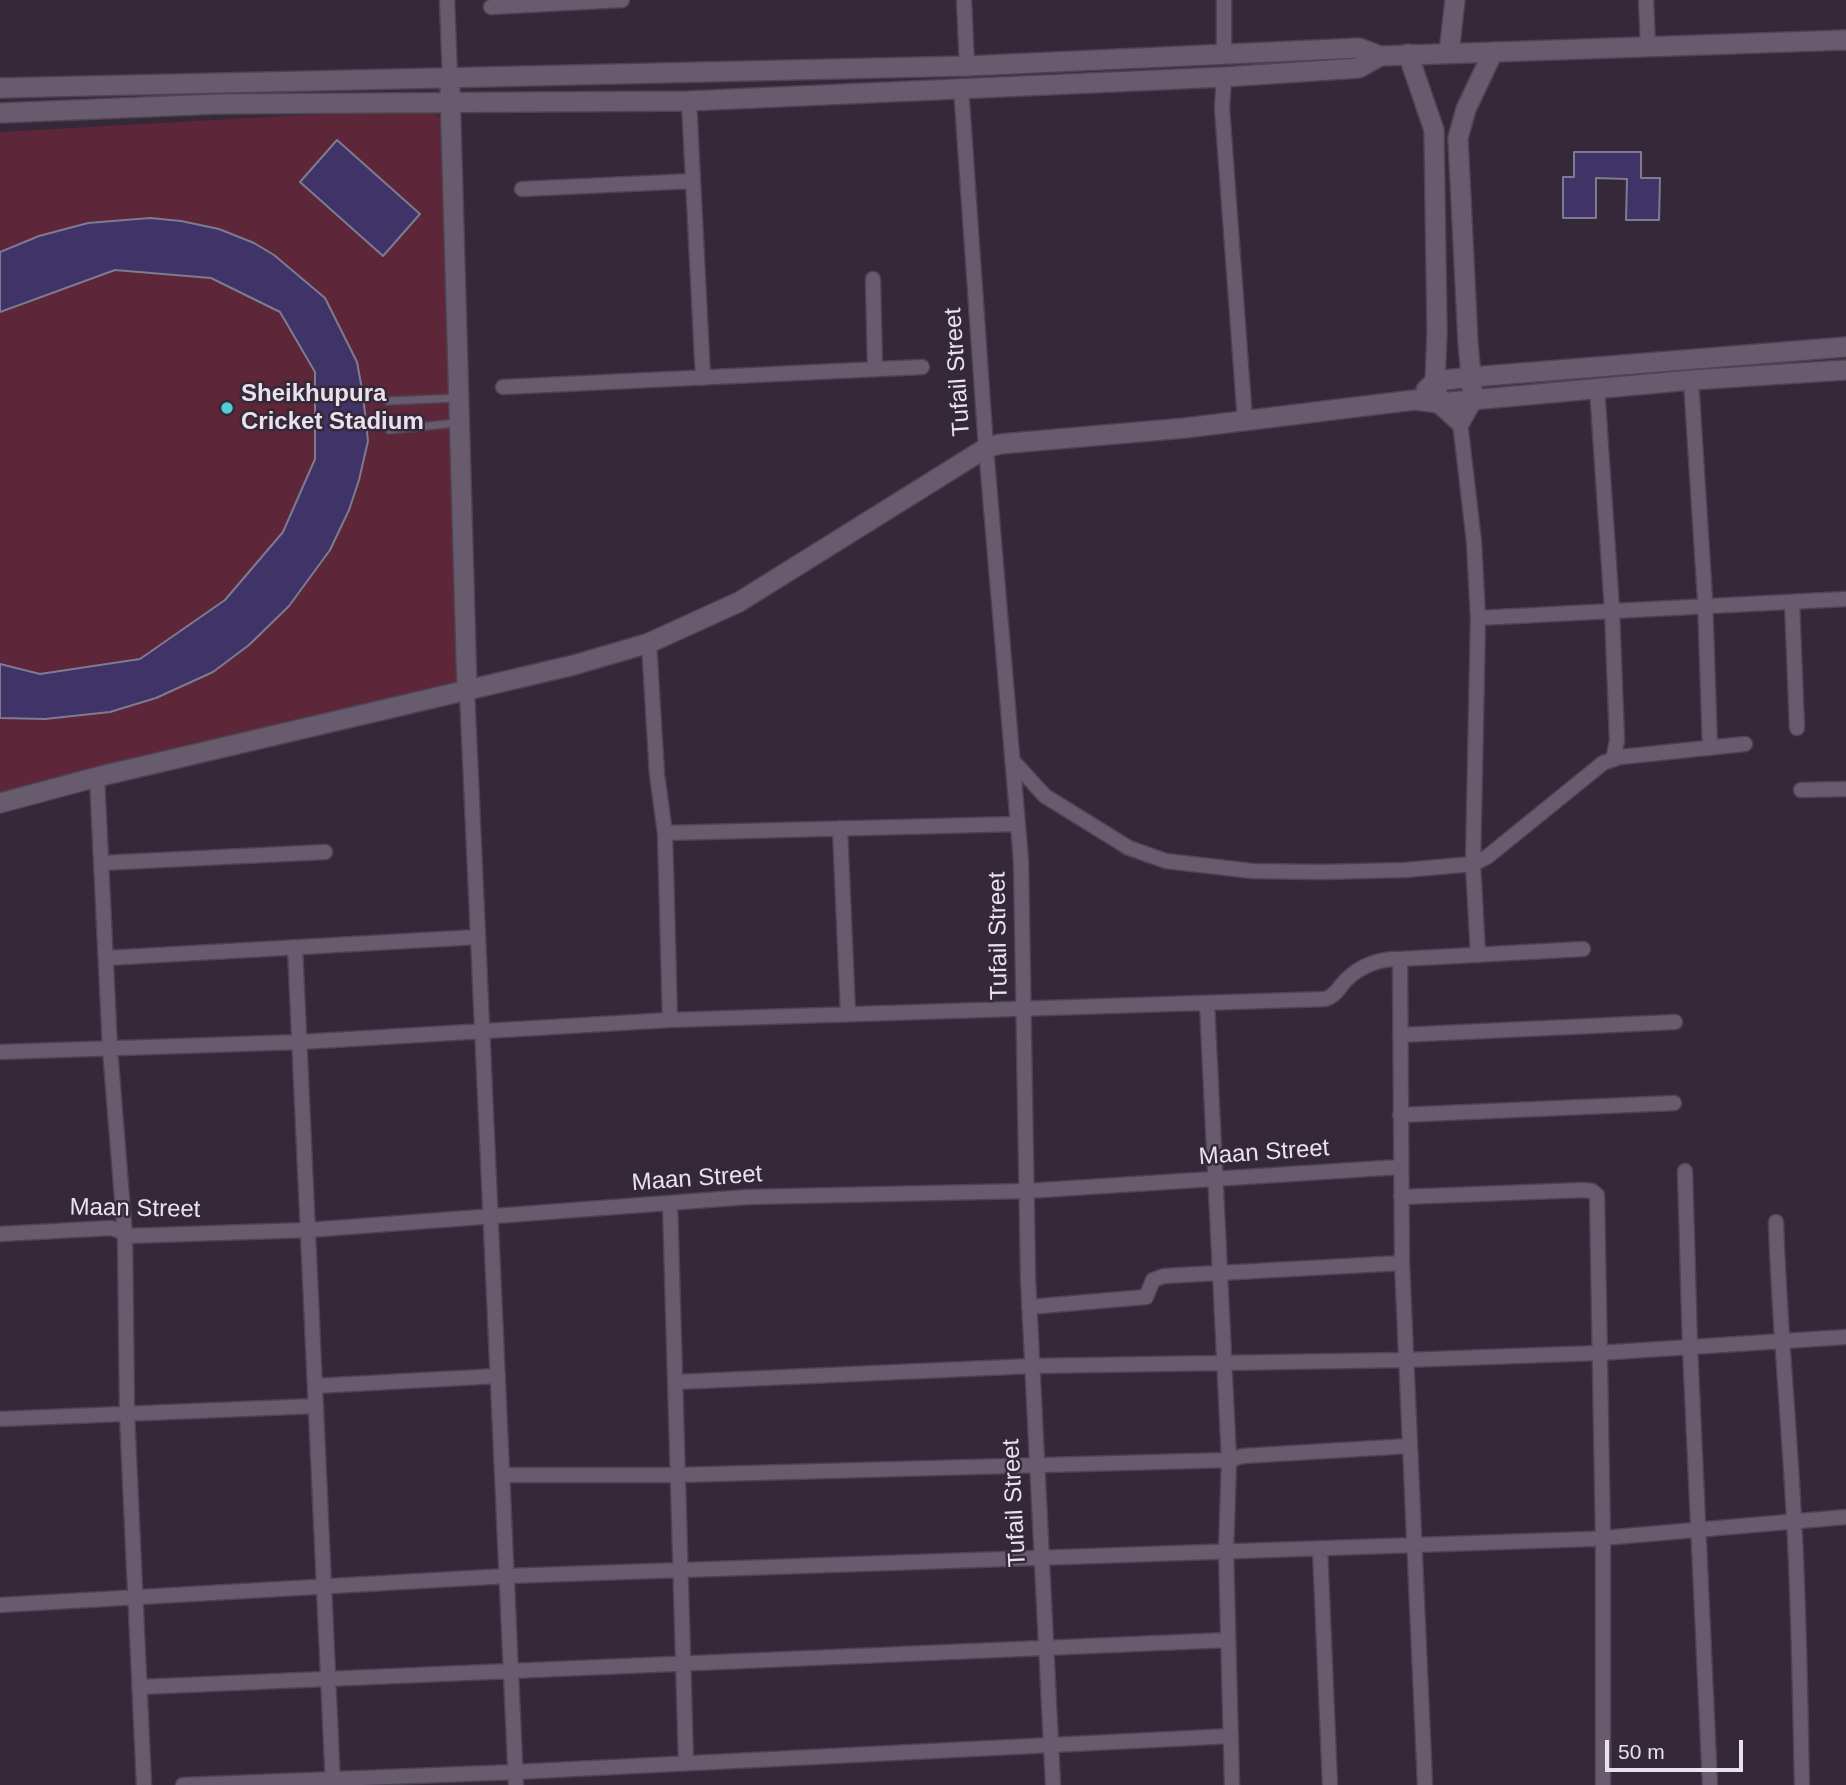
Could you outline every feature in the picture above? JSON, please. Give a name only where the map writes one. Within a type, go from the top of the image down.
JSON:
[{"type":"street","points":[[447,0],[467,691],[516,1779]]},
{"type":"street","points":[[491,7],[535,2],[619,0]]},
{"type":"street","points":[[964,0],[967,66]]},
{"type":"street","points":[[1224,0],[1224,55]]},
{"type":"street","points":[[1449,53],[1455,0]]},
{"type":"street","points":[[1646,0],[1648,47]]},
{"type":"street","points":[[0,88],[967,66],[1359,48],[1380,56],[1846,40]]},
{"type":"street","points":[[1478,955],[1473,864],[1478,618],[1474,542],[1460,422],[1473,399],[1458,138],[1466,109],[1493,52]]},
{"type":"street","points":[[1408,54],[1434,130],[1436,381],[1439,403],[1460,422]]},
{"type":"street","points":[[0,113],[218,104],[689,101],[1224,78],[1359,68],[1380,56]]},
{"type":"street","points":[[1224,78],[1222,108],[1245,421]]},
{"type":"street","name":"Tufail Street","points":[[961,88],[986,448],[1021,861],[1029,1307],[1053,1785]]},
{"type":"street","points":[[689,101],[703,378]]},
{"type":"street","points":[[522,188],[693,181]]},
{"type":"street","points":[[873,279],[875,369]]},
{"type":"street","points":[[1415,400],[1436,381],[1846,347]]},
{"type":"street","points":[[503,387],[922,367]]},
{"type":"street","points":[[0,803],[97,777],[574,665],[649,643],[739,602],[986,448],[1017,441],[1245,421],[1415,400],[1439,403],[1691,380],[1846,370]]},
{"type":"street","points":[[1691,380],[1705,607],[1710,748]]},
{"type":"street","points":[[1597,388],[1612,610],[1617,741],[1613,759]]},
{"type":"street","points":[[1478,618],[1846,599]]},
{"type":"street","points":[[1793,602],[1797,728]]},
{"type":"street","points":[[649,643],[657,775],[665,833],[670,1020]]},
{"type":"street","points":[[1012,760],[1045,796],[1129,848],[1166,861],[1252,871],[1321,872],[1405,870],[1473,864],[1487,858],[1603,763],[1620,757],[1745,744]]},
{"type":"street","points":[[97,777],[110,1049],[125,1236],[127,1414],[144,1785]]},
{"type":"street","points":[[1801,790],[1846,789]]},
{"type":"street","points":[[665,833],[1017,824]]},
{"type":"street","points":[[840,828],[848,1014]]},
{"type":"street","points":[[102,863],[325,852]]},
{"type":"street","points":[[106,958],[478,937]]},
{"type":"street","points":[[295,947],[333,1783]]},
{"type":"street","points":[[0,1052],[300,1042],[670,1020],[1325,999],[1333,997],[1348,978],[1363,967],[1384,960],[1583,949]]},
{"type":"street","points":[[1400,959],[1402,1263],[1424,1785]]},
{"type":"street","points":[[1207,1003],[1229,1460],[1226,1551],[1232,1785]]},
{"type":"street","points":[[1400,1035],[1675,1022]]},
{"type":"street","points":[[1400,1115],[1674,1102]]},
{"type":"street","name":"Maan Street","points":[[0,1234],[111,1228],[125,1236],[308,1230],[748,1197],[1026,1191],[1401,1167]]},
{"type":"street","points":[[1685,1171],[1690,1347],[1710,1785]]},
{"type":"street","points":[[1401,1197],[1595,1192],[1603,1538],[1604,1785]]},
{"type":"street","points":[[670,1203],[686,1762]]},
{"type":"street","points":[[1776,1222],[1778,1298],[1784,1341],[1794,1521],[1802,1785]]},
{"type":"street","points":[[1029,1307],[1146,1297],[1157,1277],[1402,1263]]},
{"type":"street","points":[[676,1382],[1032,1366],[1405,1360],[1598,1353],[1846,1337]]},
{"type":"street","points":[[315,1386],[498,1376]]},
{"type":"street","points":[[0,1419],[316,1406]]},
{"type":"street","points":[[502,1475],[678,1475],[1229,1460],[1242,1456],[1409,1446]]},
{"type":"street","points":[[0,1605],[507,1576],[1603,1538],[1846,1517]]},
{"type":"street","points":[[1320,1548],[1329,1785]]},
{"type":"street","points":[[140,1686],[1228,1640]]},
{"type":"street","points":[[183,1785],[516,1779],[686,1762],[1231,1736]]},
{"type":"lane","points":[[388,401],[460,398]]},
{"type":"lane","points":[[389,430],[460,422]]},
{"type":"shaded area","name":"Sheikhupura Cricket Stadium","points":[[428,108],[448,125],[460,683],[0,794],[0,132]]},
{"type":"building","points":[[337,140],[420,214],[383,256],[300,182]]},
{"type":"building","points":[[1574,152],[1641,152],[1641,178],[1660,178],[1659,220],[1626,220],[1627,179],[1596,178],[1596,218],[1563,218],[1563,177],[1574,177]]},
{"type":"building","points":[[150,218],[219,229],[254,243],[274,255],[325,298],[357,362],[368,441],[359,480],[349,510],[330,550],[289,606],[249,645],[213,672],[156,698],[110,712],[45,719],[0,718],[0,664],[40,674],[140,659],[225,600],[283,532],[315,459],[315,372],[280,312],[211,278],[115,270],[0,312],[0,252],[39,236],[88,223]]},
{"type":"place","name":"Sheikhupura Cricket Stadium","points":[[227,408]]}]
